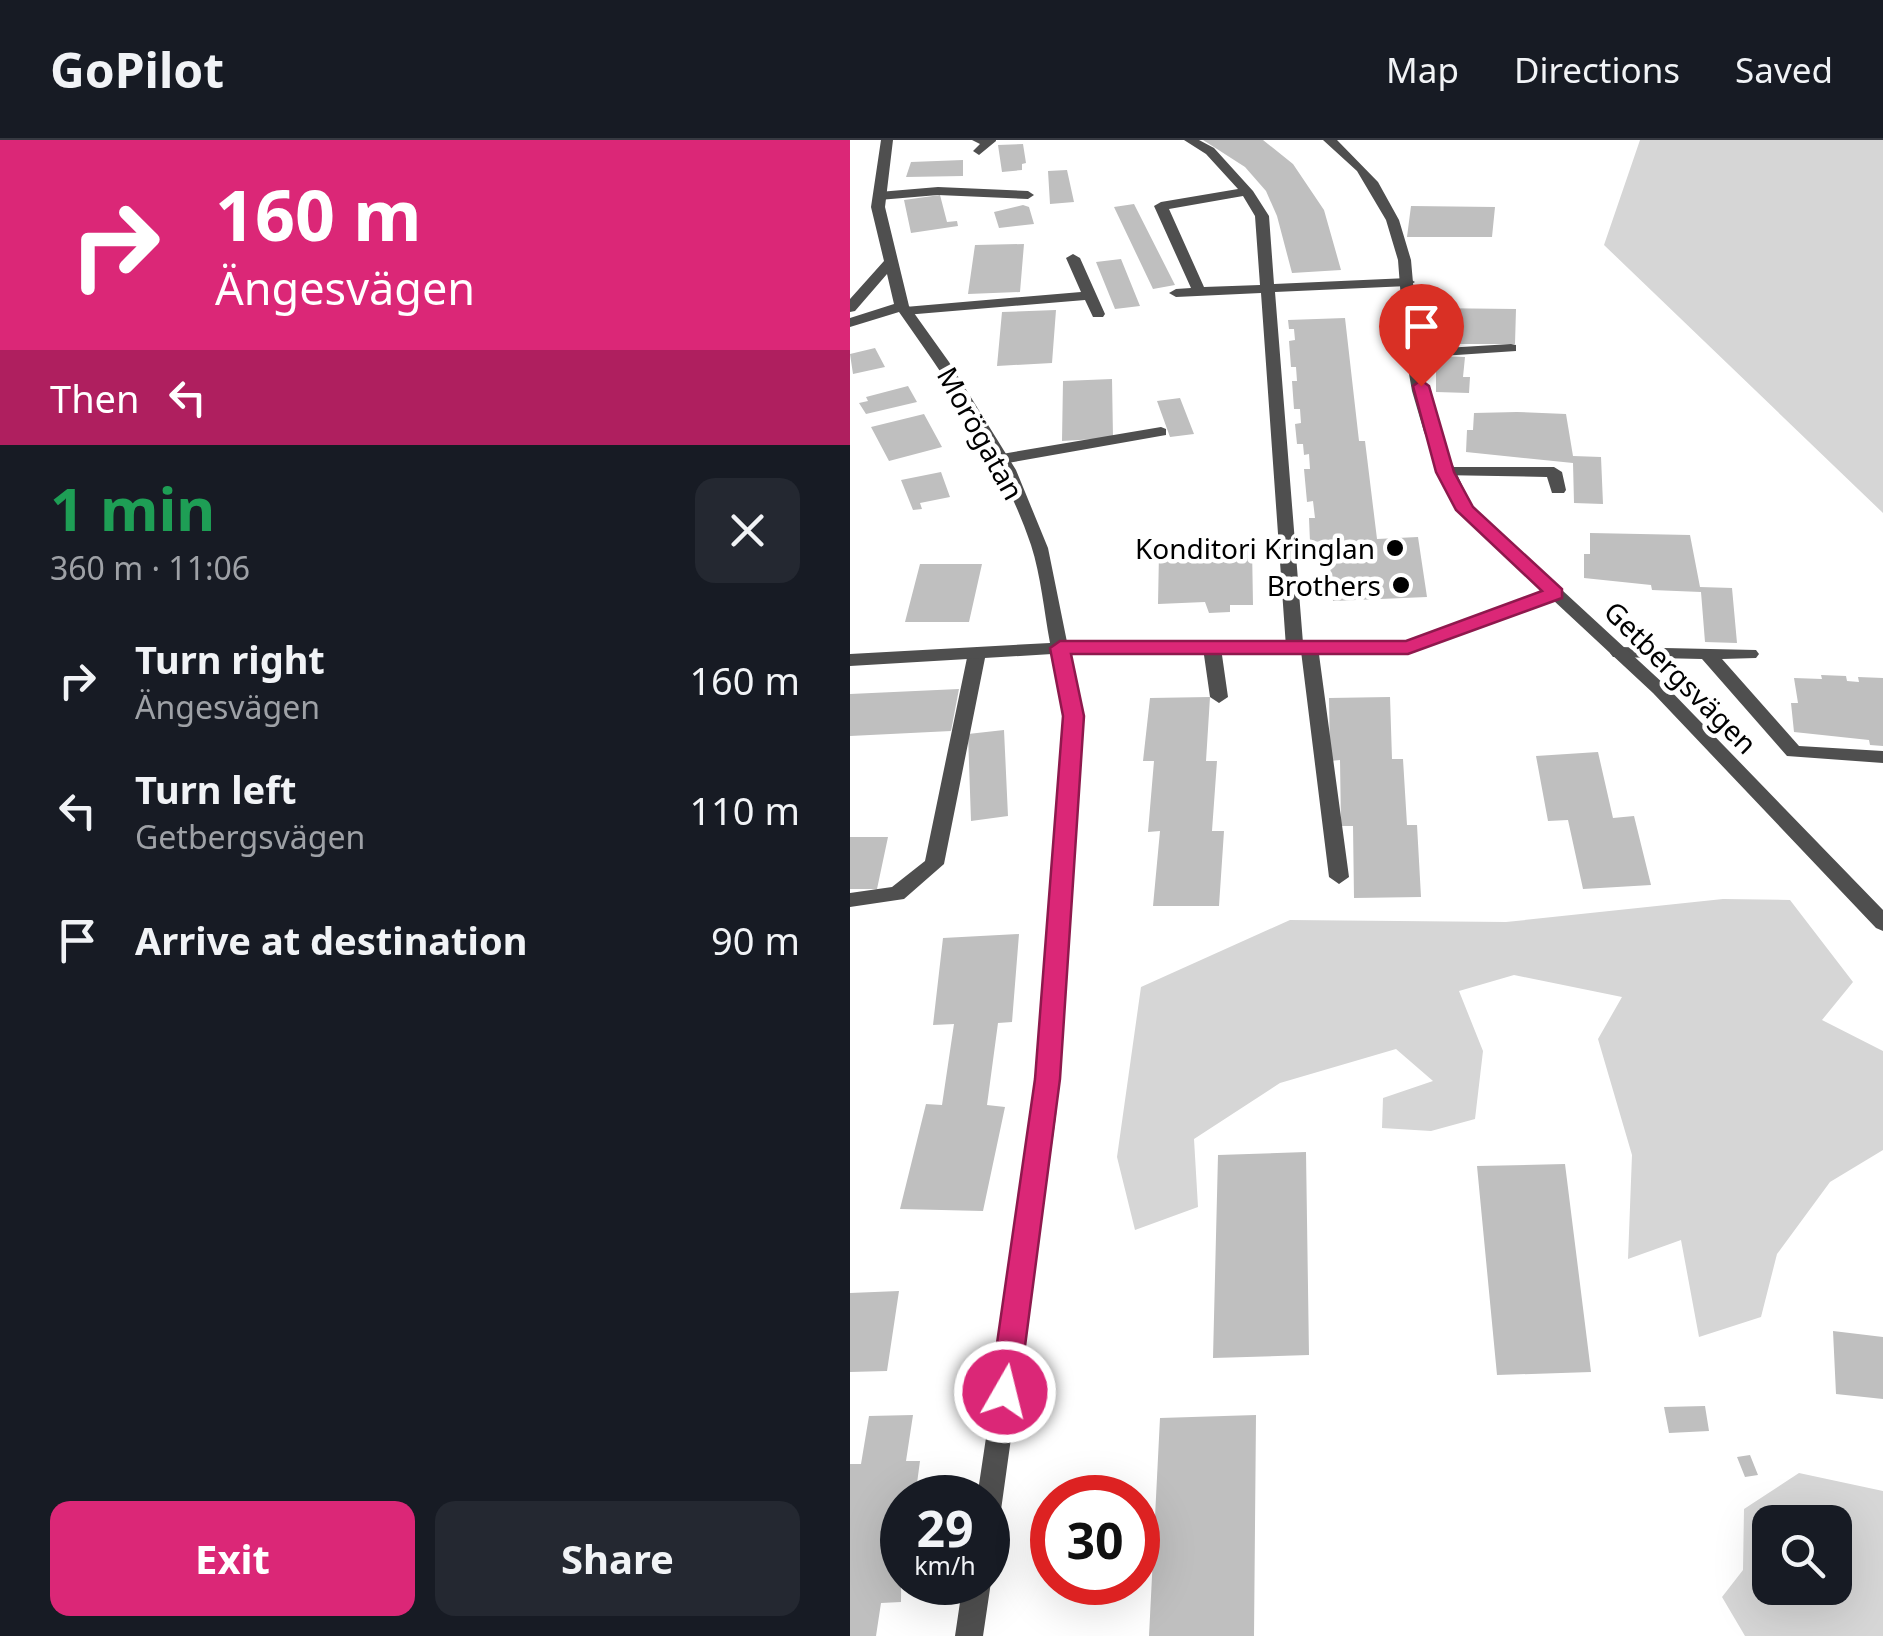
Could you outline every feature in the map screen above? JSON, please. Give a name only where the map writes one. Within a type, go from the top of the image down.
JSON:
[{"type":"street","name":"Morögatan","points":[[888,140],[878,207],[889,264],[904,309],[1002,459],[1040,548],[1073,716],[1045,1116],[993,1475]]},
{"type":"street","points":[[1190,140],[1210,151],[1247,191],[1262,216],[1283,521],[1339,877]]},
{"type":"street","name":"Getbergsvägen","points":[[1329,140],[1379,187],[1400,243],[1408,282],[1412,354],[1445,472],[1465,510],[1620,653],[1883,923]]},
{"type":"street","points":[[879,196],[938,191],[1028,195]]},
{"type":"street","points":[[1199,291],[1161,206],[1247,191]]},
{"type":"street","points":[[1072,258],[1098,314]]},
{"type":"street","points":[[850,308],[889,264]]},
{"type":"street","points":[[1176,293],[1408,282]]},
{"type":"street","points":[[850,323],[904,309],[1090,294]]},
{"type":"street","points":[[1412,354],[1511,348]]},
{"type":"street","points":[[1002,459],[1161,432]]},
{"type":"street","points":[[1445,472],[1554,472],[1558,490]]},
{"type":"street","points":[[850,660],[1060,648],[1408,647],[1555,593]]},
{"type":"street","points":[[1212,648],[1219,698]]},
{"type":"street","points":[[850,900],[897,894],[934,864],[977,653]]},
{"type":"street","points":[[1620,653],[1750,654]]},
{"type":"street","points":[[1707,654],[1794,752],[1883,757]]},
{"type":"street","points":[[969,1636],[974,1605]]},
{"type":"shaded area","points":[[1640,140],[1883,140],[1883,513],[1604,245]]},
{"type":"shaded area","points":[[1723,899],[1790,900],[1853,982],[1822,1020],[1883,1051],[1883,1150],[1830,1182],[1777,1254],[1761,1317],[1699,1337],[1681,1240],[1628,1259],[1632,1155],[1598,1039],[1622,997],[1514,975],[1459,991],[1483,1051],[1475,1119],[1431,1131],[1382,1128],[1383,1098],[1433,1081],[1396,1049],[1280,1083],[1194,1139],[1198,1207],[1135,1230],[1117,1157],[1141,987],[1290,920],[1506,922]]},
{"type":"shaded area","points":[[1799,1473],[1883,1491],[1883,1636],[1745,1636],[1722,1597],[1743,1570],[1744,1509]]},
{"type":"building","points":[[1203,140],[1263,140],[1293,164],[1324,210],[1341,270],[1292,273],[1266,191],[1245,167]]},
{"type":"building","points":[[1023,144],[1026,163],[1022,170],[1002,172],[998,145]]},
{"type":"building","points":[[963,160],[963,176],[906,177],[911,162]]},
{"type":"building","points":[[1067,170],[1074,202],[1050,204],[1048,171]]},
{"type":"building","points":[[940,195],[947,222],[957,221],[958,226],[911,233],[904,200]]},
{"type":"building","points":[[1134,204],[1175,285],[1153,289],[1114,207]]},
{"type":"building","points":[[1411,206],[1495,207],[1492,237],[1407,237]]},
{"type":"building","points":[[1029,207],[1034,224],[999,228],[994,212]]},
{"type":"building","points":[[1024,244],[1020,292],[968,294],[975,245]]},
{"type":"building","points":[[1121,259],[1140,306],[1115,309],[1096,262]]},
{"type":"building","points":[[1427,308],[1516,309],[1515,344],[1423,344]]},
{"type":"building","points":[[1056,310],[1052,363],[997,366],[1002,312]]},
{"type":"building","points":[[1345,318],[1359,441],[1365,441],[1377,539],[1418,537],[1427,597],[1333,601],[1328,541],[1310,542],[1309,518],[1315,518],[1313,501],[1307,502],[1304,469],[1310,469],[1309,454],[1304,455],[1303,444],[1297,444],[1295,424],[1301,423],[1300,409],[1294,409],[1292,381],[1297,381],[1296,367],[1291,367],[1289,341],[1295,340],[1288,320]]},
{"type":"building","points":[[875,348],[885,367],[853,374],[850,354]]},
{"type":"building","points":[[1436,356],[1465,357],[1463,377],[1470,377],[1469,393],[1436,392]]},
{"type":"building","points":[[1112,379],[1113,438],[1062,441],[1063,381]]},
{"type":"building","points":[[908,386],[917,402],[866,414],[859,403],[868,401],[866,397]]},
{"type":"building","points":[[1180,398],[1194,434],[1170,437],[1157,401]]},
{"type":"building","points":[[1474,413],[1566,414],[1573,456],[1601,457],[1603,504],[1574,503],[1573,463],[1466,452],[1467,430],[1473,430]]},
{"type":"building","points":[[924,414],[942,447],[889,461],[871,427]]},
{"type":"building","points":[[941,472],[950,497],[920,503],[922,509],[913,510],[901,480]]},
{"type":"building","points":[[1590,533],[1690,535],[1700,587],[1732,588],[1737,643],[1705,642],[1701,592],[1652,590],[1651,585],[1584,578],[1584,554],[1590,554]]},
{"type":"building","points":[[1230,541],[1230,547],[1252,547],[1253,605],[1230,605],[1230,612],[1209,613],[1205,602],[1158,604],[1159,553],[1205,552],[1209,542]]},
{"type":"building","points":[[920,564],[982,564],[969,622],[905,622]]},
{"type":"building","points":[[1821,675],[1846,676],[1847,681],[1859,682],[1858,677],[1883,678],[1883,746],[1870,745],[1869,740],[1794,732],[1791,703],[1798,703],[1794,678],[1822,679]]},
{"type":"building","points":[[959,689],[951,731],[850,736],[850,694]]},
{"type":"building","points":[[1210,697],[1206,761],[1217,761],[1212,831],[1224,831],[1219,906],[1153,906],[1160,831],[1148,832],[1154,761],[1143,761],[1150,698]]},
{"type":"building","points":[[1390,697],[1392,759],[1403,759],[1407,825],[1417,825],[1421,897],[1354,898],[1353,826],[1341,826],[1340,760],[1330,761],[1329,698]]},
{"type":"building","points":[[1004,730],[1008,816],[971,821],[968,734]]},
{"type":"building","points":[[1598,752],[1613,818],[1634,816],[1651,885],[1583,889],[1568,820],[1548,821],[1536,756]]},
{"type":"building","points":[[850,837],[888,837],[877,889],[850,889]]},
{"type":"building","points":[[1019,934],[1012,1022],[998,1023],[987,1105],[1005,1107],[983,1211],[900,1209],[926,1104],[942,1105],[954,1024],[933,1025],[943,938]]},
{"type":"building","points":[[1306,1152],[1309,1355],[1213,1358],[1218,1155]]},
{"type":"building","points":[[1565,1164],[1591,1372],[1497,1375],[1477,1166]]},
{"type":"building","points":[[899,1291],[887,1371],[850,1372],[850,1293]]},
{"type":"building","points":[[1833,1331],[1883,1337],[1883,1399],[1836,1394]]},
{"type":"building","points":[[1705,1406],[1709,1431],[1669,1433],[1664,1407]]},
{"type":"building","points":[[913,1415],[906,1461],[920,1461],[918,1475],[880,1475],[881,1605],[876,1636],[850,1636],[850,1464],[861,1464],[869,1416]]},
{"type":"building","points":[[1256,1415],[1254,1636],[1149,1636],[1151,1605],[1160,1605],[1160,1418]]},
{"type":"building","points":[[1750,1455],[1758,1475],[1745,1477],[1737,1457]]},
{"type":"place","name":"Konditori Kringlan","points":[[1395,548]]},
{"type":"place","name":"Brothers","points":[[1401,585]]},
{"type":"route","points":[[1005,1392],[1048,1079],[1073,716],[1060,648],[1408,647],[1555,593],[1465,510],[1445,472],[1421,386]]}]
